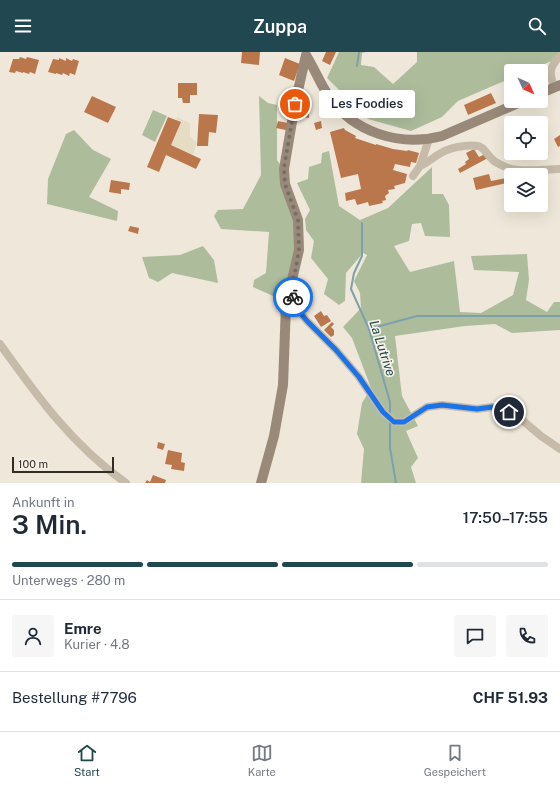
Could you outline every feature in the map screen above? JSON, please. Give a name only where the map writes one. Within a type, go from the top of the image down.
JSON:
[{"type":"street","points":[[310,53],[317,74],[327,95],[333,102],[348,118],[359,126],[389,138],[406,140],[429,139],[454,131],[506,108]]},
{"type":"street","points":[[261,483],[274,436],[283,385],[286,305],[299,250],[298,220],[285,184],[284,168],[295,104],[310,53]]},
{"type":"street","points":[[557,86],[551,76],[551,70],[552,64],[560,56]]},
{"type":"street","points":[[413,176],[420,166],[429,139]]},
{"type":"street","points":[[420,166],[428,163],[440,153],[451,149],[474,146],[481,147],[495,162],[510,169],[560,169]]},
{"type":"street","points":[[289,292],[292,294],[296,306],[302,315],[336,350],[359,377],[383,412],[394,422],[404,422],[427,407],[442,405],[477,409],[492,407],[509,412],[522,420],[560,449]]},
{"type":"street","points":[[0,344],[53,416],[74,439],[106,469],[126,483]]},
{"type":"green space","points":[[339,52],[366,52],[362,53],[361,65],[374,67],[393,84],[417,62],[417,52],[560,52],[554,60],[545,64],[504,64],[504,81],[458,101],[442,117],[411,131],[368,119],[327,78]]},
{"type":"green space","points":[[259,96],[268,103],[277,105],[277,160],[280,164],[296,222],[295,256],[282,318],[273,296],[253,287],[254,280],[266,273],[269,232],[221,229],[214,216],[218,210],[243,209],[261,175]]},
{"type":"green space","points":[[153,110],[167,116],[155,142],[142,135]]},
{"type":"green space","points":[[74,130],[93,150],[111,159],[89,197],[118,211],[117,221],[47,204],[48,179],[66,134]]},
{"type":"green space","points":[[329,151],[339,206],[360,220],[388,208],[432,167],[432,194],[443,194],[449,205],[450,237],[425,236],[421,223],[412,224],[409,241],[394,246],[410,272],[454,261],[460,312],[481,313],[513,295],[519,272],[474,270],[471,256],[527,254],[529,280],[526,300],[547,312],[554,302],[560,302],[560,330],[512,333],[495,324],[465,326],[395,336],[402,396],[418,426],[406,431],[418,458],[411,467],[416,483],[361,483],[364,449],[357,434],[362,403],[371,388],[352,338],[343,327],[361,308],[360,293],[354,281],[367,255],[363,253],[346,273],[345,301],[339,305],[324,294],[328,279],[311,258],[314,241],[306,230],[305,219],[310,210],[297,183],[308,179],[309,167],[321,163],[322,153]]},
{"type":"green space","points":[[203,246],[214,260],[218,283],[172,273],[158,282],[149,278],[142,257],[180,255]]},
{"type":"shaded area","points":[[177,117],[190,123],[190,136],[197,143],[193,155],[171,145]]},
{"type":"building","points":[[242,52],[260,52],[259,65],[241,63]]},
{"type":"building","points":[[326,52],[336,52],[330,65],[322,61]]},
{"type":"building","points":[[20,57],[39,60],[35,74],[30,72],[29,74],[16,71],[15,73],[9,72],[13,59],[19,59]]},
{"type":"building","points":[[59,58],[66,61],[66,58],[72,61],[73,59],[79,61],[75,75],[70,73],[69,76],[63,73],[62,75],[48,72],[53,59],[59,60]]},
{"type":"building","points":[[285,58],[300,64],[294,81],[279,75]]},
{"type":"building","points":[[178,83],[197,83],[197,95],[190,95],[190,103],[183,103],[182,98],[178,98]]},
{"type":"building","points":[[491,93],[496,103],[468,115],[464,105]]},
{"type":"building","points":[[92,96],[116,107],[108,123],[84,112]]},
{"type":"building","points":[[300,106],[309,107],[309,118],[300,117]]},
{"type":"building","points":[[199,114],[218,115],[216,133],[209,132],[208,146],[197,146]]},
{"type":"building","points":[[168,117],[181,122],[171,145],[201,159],[196,169],[166,155],[159,172],[147,167]]},
{"type":"building","points":[[278,121],[288,123],[286,130],[276,128]]},
{"type":"building","points":[[321,121],[322,128],[316,130],[314,123]]},
{"type":"building","points":[[344,128],[356,136],[355,138],[376,145],[419,153],[416,163],[411,162],[410,167],[395,164],[393,170],[407,174],[405,183],[394,186],[395,189],[388,190],[389,193],[385,196],[386,200],[382,201],[383,203],[369,206],[368,202],[357,205],[355,199],[346,201],[345,193],[361,189],[358,174],[341,178],[330,132]]},
{"type":"building","points":[[560,135],[560,146],[558,147],[554,139]]},
{"type":"building","points":[[474,149],[479,157],[485,154],[488,158],[460,173],[458,169],[466,164],[465,162],[469,159],[466,153]]},
{"type":"building","points":[[489,174],[491,181],[504,178],[504,184],[476,190],[473,178]]},
{"type":"building","points":[[111,180],[130,183],[129,190],[121,189],[121,194],[109,192]]},
{"type":"building","points":[[130,226],[139,228],[138,234],[128,231]]},
{"type":"building","points":[[321,311],[324,316],[327,315],[331,321],[321,327],[314,316]]},
{"type":"building","points":[[332,322],[334,324],[331,327],[334,330],[334,335],[331,337],[324,330]]},
{"type":"building","points":[[158,442],[165,444],[163,450],[157,448]]},
{"type":"building","points":[[168,450],[182,453],[181,462],[185,463],[184,471],[171,469],[172,465],[165,464]]},
{"type":"building","points":[[153,475],[166,480],[165,483],[145,483],[147,480],[150,482]]},
{"type":"waterway","name":"La Lutrive","points":[[357,66],[359,52]]},
{"type":"waterway","name":"La Lutrive","points":[[362,223],[362,256],[354,273],[351,289],[369,329],[390,402],[390,414]]},
{"type":"waterway","points":[[369,329],[417,316],[560,316]]},
{"type":"waterway","name":"La Lutrive","points":[[390,421],[390,448],[396,483]]},
{"type":"way so far","points":[[293,297],[289,292],[295,272],[299,250],[298,220],[285,184],[284,168],[295,104]]},
{"type":"place","name":"Les Foodies","points":[[295,104]]},
{"type":"route","points":[[293,297],[298,310],[336,350],[359,377],[383,412],[394,422],[404,422],[427,407],[442,405],[477,409],[492,407],[509,412]]}]
